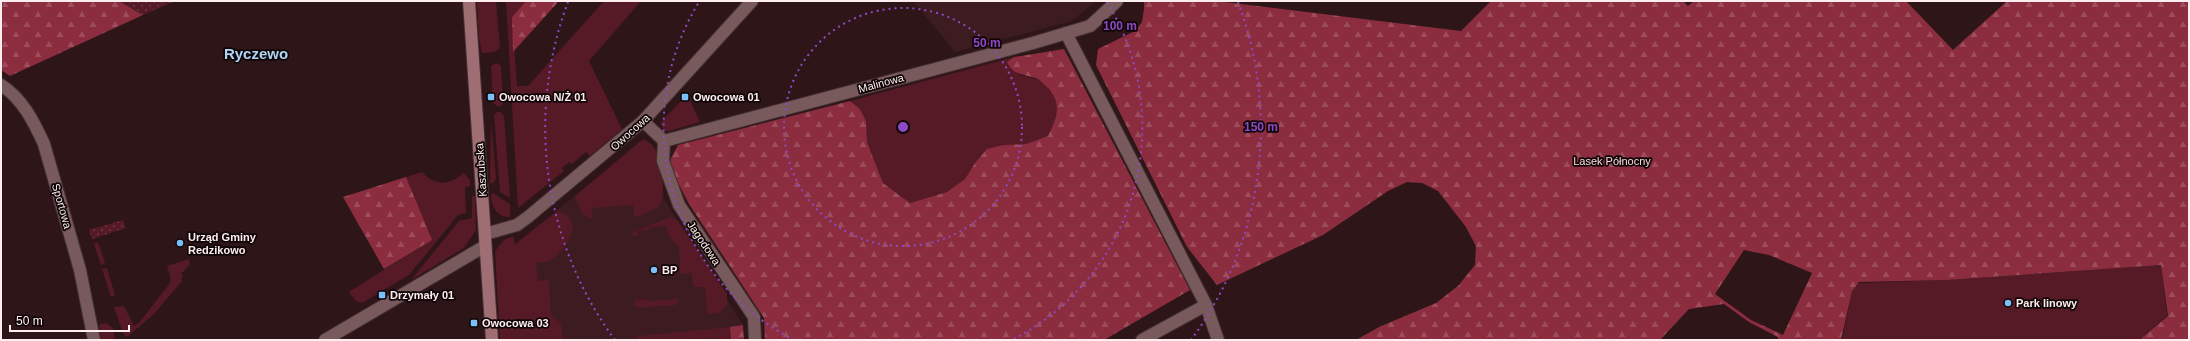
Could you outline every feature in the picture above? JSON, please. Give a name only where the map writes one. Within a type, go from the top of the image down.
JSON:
[{"type":"main road","name":"Kaszubska","points":[[469,1],[492,340]]},
{"type":"street","name":"Owocowa","points":[[325,340],[485,240],[517,225],[528,217],[644,121],[752,1]]},
{"type":"street","name":"Malinowa","points":[[664,141],[1090,26],[1117,1]]},
{"type":"street","points":[[1066,33],[1206,305],[1218,340]]},
{"type":"street","name":"Sportowa","points":[[1,85],[19,101],[44,144],[80,270],[94,340]]},
{"type":"street","points":[[644,121],[664,141]]},
{"type":"street","name":"Jagodowa","points":[[664,141],[663,161],[679,205],[754,317],[755,340]]},
{"type":"street","points":[[1142,340],[1206,305]]},
{"type":"shaded area","points":[[119,1],[175,1],[143,15]]},
{"type":"shaded area","points":[[477,1],[496,1],[500,48],[494,52],[482,53],[479,38]]},
{"type":"shaded area","points":[[506,1],[526,1],[512,17],[517,86],[528,86],[604,1],[641,1],[589,61],[622,129],[590,156],[586,152],[572,164],[569,162],[562,168],[564,171],[518,208]]},
{"type":"shaded area","points":[[913,1],[1096,1],[1072,21],[955,52]]},
{"type":"shaded area","points":[[1014,57],[1007,62],[1020,75],[1040,80],[1052,93],[1058,105],[1056,119],[1048,136],[1026,144],[1004,145],[975,163],[965,179],[947,192],[910,203],[883,183],[867,142],[866,121],[860,109],[850,101]]},
{"type":"shaded area","points":[[497,63],[501,66],[503,104],[499,107],[493,103],[491,66]]},
{"type":"shaded area","points":[[688,96],[700,122],[669,131],[664,130],[660,123],[682,100],[684,101]]},
{"type":"shaded area","points":[[497,112],[501,112],[504,116],[510,198],[500,192],[494,115]]},
{"type":"shaded area","points":[[491,121],[496,178],[494,182],[490,184]]},
{"type":"shaded area","points":[[643,139],[654,147],[659,160],[663,192],[660,205],[649,212],[636,217],[634,217],[633,205],[592,208],[593,219],[586,216],[581,210],[575,196]]},
{"type":"shaded area","points":[[633,149],[743,325],[730,327],[731,340],[531,340],[525,236]]},
{"type":"shaded area","points":[[422,172],[432,180],[443,183],[453,180],[464,173],[470,180],[470,186],[465,187],[466,213],[458,215],[409,275],[362,303],[356,301],[349,292],[431,240],[406,177]]},
{"type":"shaded area","points":[[493,193],[510,204],[510,217],[505,217],[495,210],[491,198],[491,194]]},
{"type":"shaded area","points":[[472,196],[475,196],[476,230],[464,248],[411,280],[459,221],[472,218]]},
{"type":"shaded area","points":[[558,211],[566,215],[573,224],[569,240],[566,246],[548,262],[536,263],[538,281],[549,280],[551,315],[561,323],[563,340],[500,340],[495,251],[504,240],[513,236],[515,244]]},
{"type":"shaded area","points":[[670,217],[678,221],[727,294],[727,305],[720,313],[707,314],[705,287],[693,287],[692,273],[680,274],[679,246],[669,236],[667,226],[649,227],[649,230],[638,231],[638,236],[631,235],[633,232]]},
{"type":"shaded area","points":[[123,220],[126,228],[92,239],[89,230]]},
{"type":"shaded area","points":[[98,242],[105,263],[101,265],[94,244]]},
{"type":"shaded area","points":[[189,259],[190,264],[181,274],[183,276],[181,279],[182,281],[154,314],[127,337],[123,333],[114,307],[124,306],[134,326],[139,323],[170,283],[170,276],[167,266]]},
{"type":"shaded area","name":"Park linowy","points":[[2161,265],[2167,316],[2138,340],[1842,340],[1852,291],[1854,286],[1859,283],[1947,280]]},
{"type":"shaded area","points":[[107,268],[115,295],[111,297],[102,269]]},
{"type":"shaded area","points":[[676,298],[679,302],[675,305],[638,308],[633,304],[636,300],[648,299],[648,301]]},
{"type":"shaded area","points":[[106,323],[113,328],[115,340],[101,340],[99,324]]},
{"type":"shaded area","points":[[730,327],[731,340],[719,340],[719,338],[637,340],[637,336]]},
{"type":"green space","points":[[1,1],[119,1],[143,15],[10,76],[1,70]]},
{"type":"green space","points":[[526,1],[559,1],[513,52],[512,17]]},
{"type":"green space","name":"Lasek Północny","points":[[1144,1],[1216,1],[1461,31],[1491,1],[1683,1],[1688,6],[1694,1],[1906,1],[1953,50],[2007,1],[2189,1],[2189,340],[2139,340],[2168,316],[2161,265],[1947,280],[1859,282],[1852,291],[1841,340],[1778,340],[1778,337],[1749,322],[1724,304],[1689,309],[1660,340],[1356,340],[1379,327],[1436,303],[1458,286],[1475,265],[1476,246],[1466,227],[1438,191],[1422,183],[1407,182],[1388,191],[1323,235],[1217,285],[1187,247],[1096,65],[1098,49],[1135,31],[1142,22]],"holes":[[[1744,250],[1769,255],[1812,273],[1783,335],[1751,320],[1715,294]]]},
{"type":"green space","points":[[1064,49],[1190,290],[1104,340],[765,340],[764,318],[689,204],[675,177],[670,164],[671,158],[678,145],[850,101],[860,109],[866,121],[867,142],[883,183],[910,203],[947,192],[965,179],[975,163],[987,149],[1004,145],[1026,144],[1048,136],[1054,123],[1057,111],[1057,105],[1052,93],[1038,79],[1016,72],[1007,62],[1014,57]]},
{"type":"green space","points":[[406,177],[432,240],[384,269],[343,197]]},
{"type":"green space","points":[[743,325],[744,340],[731,340],[730,327]]},
{"type":"place","name":"Owocowa N/Ż 01","points":[[491,97]]},
{"type":"place","name":"Owocowa 01","points":[[685,97]]},
{"type":"place","name":"Urząd Gminy Redzikowo","points":[[180,243]]},
{"type":"place","name":"BP","points":[[654,270]]},
{"type":"place","name":"Drzymały 01","points":[[382,295]]},
{"type":"place","name":"Park linowy","points":[[2008,303]]},
{"type":"place","name":"Owocowa 03","points":[[474,323]]},
{"type":"district","name":"Ryczewo","points":[[256,53]]}]
